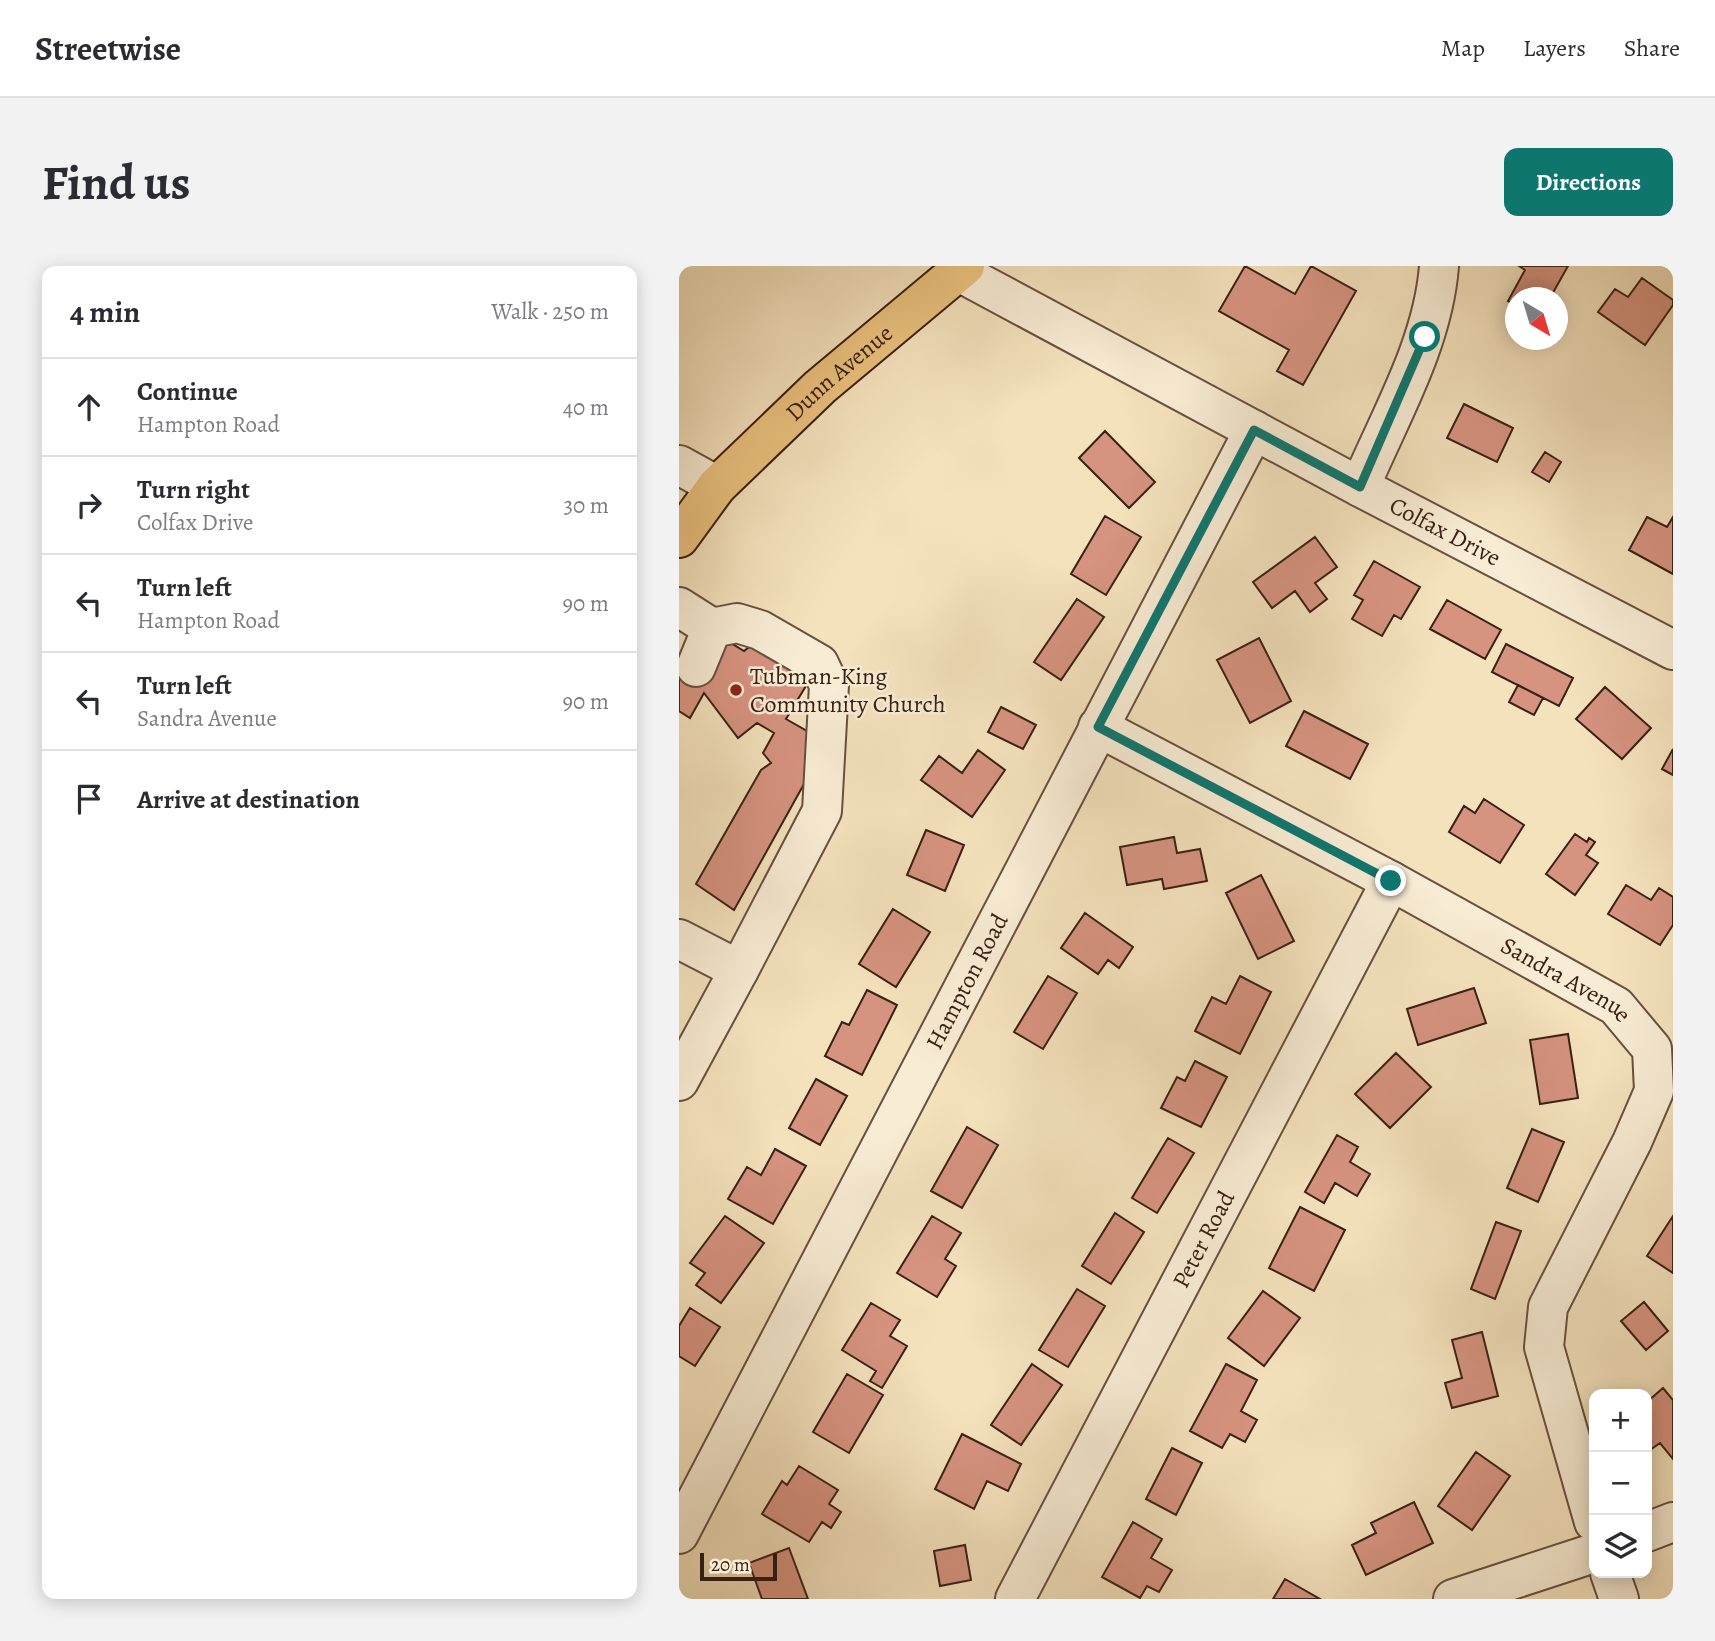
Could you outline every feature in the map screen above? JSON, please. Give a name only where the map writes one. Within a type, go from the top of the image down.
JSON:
[{"type":"main road","name":"Dunn Avenue","points":[[679,538],[717,486],[820,387],[962,269]]},
{"type":"street","points":[[1360,487],[1425,337],[1437,291],[1439,266]]},
{"type":"street","name":"Colfax Drive","points":[[962,269],[1360,487],[1673,650]]},
{"type":"street","name":"Hampton Road","points":[[679,1534],[1254,430]]},
{"type":"street","points":[[679,465],[717,486]]},
{"type":"street","points":[[679,607],[712,628],[737,622],[760,630],[819,664],[829,685],[822,811],[679,1082]]},
{"type":"street","points":[[696,667],[712,628]]},
{"type":"street","name":"Sandra Avenue","points":[[1098,727],[1391,881],[1616,1006],[1652,1049],[1654,1091],[1632,1142],[1548,1307],[1544,1347],[1592,1515]]},
{"type":"street","name":"Peter Road","points":[[1015,1599],[1391,881]]},
{"type":"street","points":[[679,939],[739,970]]},
{"type":"street","points":[[1652,1530],[1673,1522]]},
{"type":"street","points":[[1453,1599],[1589,1555]]},
{"type":"street","points":[[1612,1578],[1619,1599]]},
{"type":"building","points":[[1245,266],[1295,294],[1311,266],[1356,291],[1303,385],[1277,371],[1289,350],[1219,311]]},
{"type":"building","points":[[1519,266],[1568,266],[1556,287],[1516,287],[1525,270]]},
{"type":"building","points":[[1642,278],[1673,300],[1673,305],[1645,345],[1598,312],[1615,289],[1628,297]]},
{"type":"building","points":[[1464,404],[1513,428],[1497,462],[1447,438]]},
{"type":"building","points":[[1105,431],[1155,482],[1129,508],[1079,458]]},
{"type":"building","points":[[1545,452],[1561,462],[1549,482],[1532,472]]},
{"type":"building","points":[[1105,516],[1141,537],[1106,595],[1071,574]]},
{"type":"building","points":[[1647,517],[1667,527],[1673,517],[1673,574],[1629,550]]},
{"type":"building","points":[[1315,537],[1337,567],[1315,583],[1327,599],[1310,612],[1295,591],[1272,608],[1253,582]]},
{"type":"building","points":[[1374,561],[1420,587],[1401,619],[1394,615],[1382,636],[1352,619],[1363,600],[1354,595]]},
{"type":"building","points":[[1077,599],[1104,617],[1061,680],[1034,662]]},
{"type":"building","points":[[1447,600],[1501,630],[1485,659],[1430,629]]},
{"type":"building","points":[[763,636],[809,681],[786,719],[814,735],[824,748],[734,910],[696,884],[761,770],[771,763],[763,753],[774,733],[757,723],[738,738],[704,693],[690,718],[679,711],[679,670],[726,640],[744,651]]},
{"type":"building","points":[[1259,638],[1291,701],[1250,723],[1217,660]]},
{"type":"building","points":[[1506,644],[1573,678],[1559,706],[1492,672]]},
{"type":"building","points":[[1518,685],[1543,698],[1534,715],[1509,702]]},
{"type":"building","points":[[1605,687],[1651,728],[1622,759],[1576,719]]},
{"type":"building","points":[[1001,707],[1036,725],[1023,749],[988,732]]},
{"type":"building","points":[[1304,711],[1368,744],[1350,779],[1286,746]]},
{"type":"building","points":[[1673,749],[1673,775],[1662,769]]},
{"type":"building","points":[[978,750],[1005,770],[972,817],[921,780],[939,756],[962,773]]},
{"type":"building","points":[[1484,799],[1524,825],[1500,863],[1449,832],[1464,806],[1475,813]]},
{"type":"building","points":[[926,830],[964,845],[945,891],[907,875]]},
{"type":"building","points":[[1575,834],[1587,842],[1589,838],[1595,842],[1586,855],[1598,863],[1575,895],[1546,874]]},
{"type":"building","points":[[1174,837],[1177,853],[1200,849],[1207,881],[1164,889],[1162,879],[1127,885],[1120,847]]},
{"type":"building","points":[[1261,875],[1294,941],[1258,959],[1226,893]]},
{"type":"building","points":[[1626,885],[1651,900],[1659,888],[1673,897],[1673,925],[1660,945],[1608,914]]},
{"type":"building","points":[[893,909],[930,932],[896,987],[859,964]]},
{"type":"building","points":[[1085,913],[1133,947],[1119,968],[1108,960],[1098,974],[1061,948]]},
{"type":"building","points":[[1048,976],[1077,993],[1043,1049],[1014,1032]]},
{"type":"building","points":[[1240,976],[1271,992],[1240,1054],[1195,1031],[1212,997],[1226,1004]]},
{"type":"building","points":[[1474,988],[1486,1023],[1418,1045],[1407,1009]]},
{"type":"building","points":[[867,990],[897,1005],[862,1075],[825,1056],[842,1022],[849,1025]]},
{"type":"building","points":[[1568,1034],[1578,1098],[1540,1104],[1530,1040]]},
{"type":"building","points":[[1396,1053],[1431,1087],[1390,1128],[1355,1094]]},
{"type":"building","points":[[1195,1061],[1227,1077],[1201,1127],[1161,1108],[1177,1077],[1185,1081]]},
{"type":"building","points":[[816,1079],[847,1096],[820,1145],[789,1128]]},
{"type":"building","points":[[967,1127],[998,1145],[962,1208],[931,1191]]},
{"type":"building","points":[[1532,1129],[1564,1142],[1538,1202],[1507,1188]]},
{"type":"building","points":[[1337,1135],[1358,1147],[1350,1162],[1370,1174],[1357,1196],[1335,1183],[1324,1203],[1305,1192]]},
{"type":"building","points":[[1168,1138],[1194,1153],[1157,1213],[1132,1198]]},
{"type":"building","points":[[775,1149],[806,1166],[773,1224],[728,1199],[747,1167],[761,1175]]},
{"type":"building","points":[[1300,1207],[1345,1230],[1314,1291],[1269,1268]]},
{"type":"building","points":[[1115,1213],[1144,1232],[1111,1284],[1082,1266]]},
{"type":"building","points":[[725,1216],[764,1243],[721,1303],[696,1285],[705,1273],[690,1263]]},
{"type":"building","points":[[932,1216],[961,1233],[945,1259],[956,1266],[937,1297],[897,1273]]},
{"type":"building","points":[[1673,1216],[1673,1273],[1647,1256]]},
{"type":"building","points":[[1496,1222],[1521,1231],[1495,1299],[1471,1289]]},
{"type":"building","points":[[1077,1289],[1105,1306],[1068,1367],[1039,1350]]},
{"type":"building","points":[[1263,1291],[1300,1318],[1264,1366],[1228,1338]]},
{"type":"building","points":[[1644,1302],[1668,1331],[1646,1350],[1621,1321]]},
{"type":"building","points":[[871,1303],[900,1320],[890,1336],[907,1346],[882,1388],[870,1381],[876,1371],[842,1350]]},
{"type":"building","points":[[690,1308],[720,1327],[695,1366],[679,1356],[679,1326]]},
{"type":"building","points":[[1482,1332],[1498,1396],[1452,1408],[1445,1383],[1462,1378],[1452,1340]]},
{"type":"building","points":[[1032,1364],[1062,1385],[1021,1445],[991,1425]]},
{"type":"building","points":[[1226,1364],[1257,1380],[1241,1411],[1257,1420],[1245,1442],[1230,1434],[1222,1448],[1190,1431]]},
{"type":"building","points":[[847,1374],[883,1395],[849,1453],[813,1432]]},
{"type":"building","points":[[1663,1388],[1673,1400],[1673,1459],[1660,1443],[1652,1449],[1652,1398]]},
{"type":"building","points":[[962,1434],[1021,1464],[1008,1491],[987,1481],[974,1509],[935,1489]]},
{"type":"building","points":[[1172,1448],[1202,1463],[1176,1515],[1146,1499]]},
{"type":"building","points":[[1476,1452],[1510,1476],[1472,1530],[1438,1506]]},
{"type":"building","points":[[799,1466],[838,1490],[829,1504],[841,1512],[831,1528],[822,1522],[809,1542],[762,1514],[782,1481],[787,1485]]},
{"type":"building","points":[[1414,1502],[1433,1543],[1366,1575],[1352,1545],[1376,1533],[1371,1523]]},
{"type":"building","points":[[1133,1522],[1162,1539],[1151,1558],[1172,1570],[1159,1592],[1147,1586],[1140,1598],[1102,1577]]},
{"type":"building","points":[[965,1545],[971,1580],[940,1586],[934,1551]]},
{"type":"building","points":[[789,1548],[808,1599],[762,1599],[749,1563]]},
{"type":"building","points":[[1285,1579],[1320,1599],[1273,1599]]},
{"type":"place","name":"Tubman-King Community Church","points":[[736,690]]},
{"type":"route","points":[[1391,881],[1098,727],[1254,430],[1360,487],[1425,337]]}]
